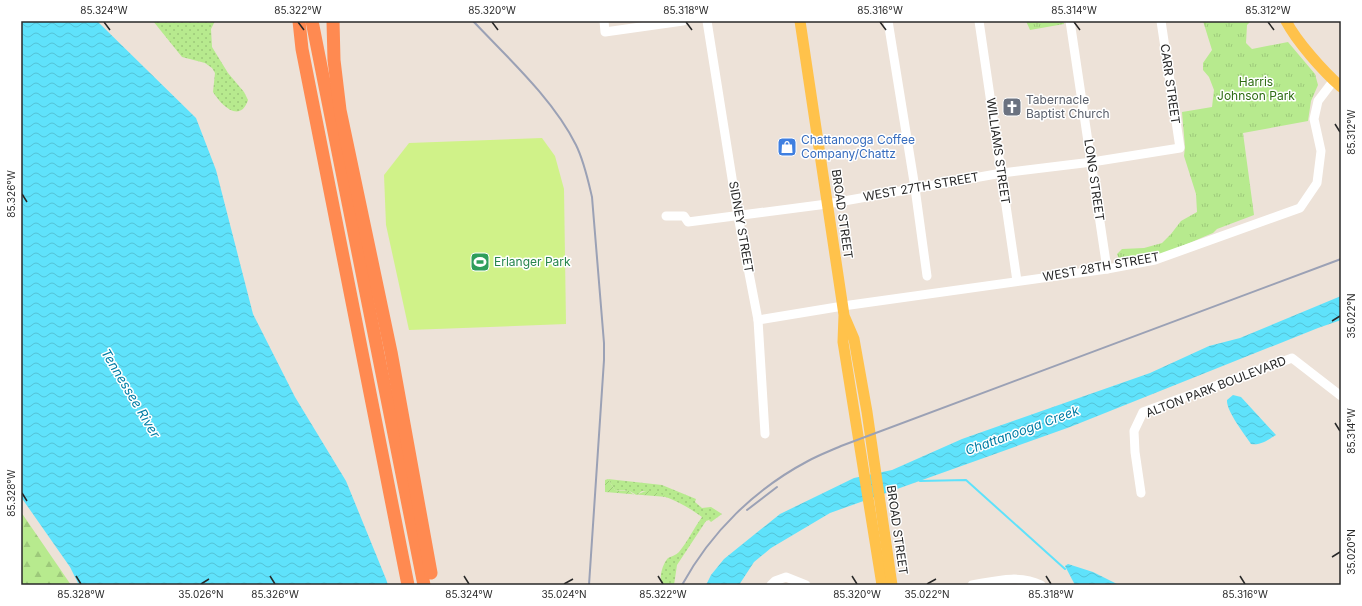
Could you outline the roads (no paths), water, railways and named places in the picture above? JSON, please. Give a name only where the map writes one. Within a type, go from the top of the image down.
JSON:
[{"type":"highway","points":[[296,21],[408,585]]},
{"type":"highway","points":[[299,21],[302,49]]},
{"type":"highway","points":[[312,21],[424,585]]},
{"type":"highway","points":[[318,21],[319,57]]},
{"type":"highway","points":[[333,21],[334,60],[339,104],[391,352],[433,585]]},
{"type":"main road","name":"BROAD STREET","points":[[800,21],[843,311],[843,342],[882,585]]},
{"type":"main road","points":[[1286,21],[1289,28],[1312,56],[1337,83]]},
{"type":"main road","name":"BROAD STREET","points":[[843,311],[856,346],[892,585]]},
{"type":"street","points":[[604,21],[605,32],[683,21]]},
{"type":"street","name":"SIDNEY STREET","points":[[707,21],[738,216],[758,320],[765,434]]},
{"type":"street","points":[[888,21],[915,188],[927,276]]},
{"type":"street","name":"WILLIAMS STREET","points":[[979,21],[1017,281]]},
{"type":"street","name":"LONG STREET","points":[[1070,21],[1107,269]]},
{"type":"street","name":"CARR STREET","points":[[1161,21],[1180,148]]},
{"type":"street","name":"WEST 28TH STREET","points":[[758,320],[843,311],[1017,281],[1107,269],[1155,260],[1300,208],[1317,183],[1321,151],[1314,119],[1318,101],[1337,83]]},
{"type":"street","name":"WEST 27TH STREET","points":[[666,216],[684,216],[688,222],[738,216],[827,204],[1002,173],[1092,162],[1180,148]]},
{"type":"street","name":"ALTON PARK BOULEVARD","points":[[1140,493],[1134,431],[1143,412],[1292,358],[1341,396]]},
{"type":"street","points":[[771,585],[775,581],[786,577],[802,584]]},
{"type":"street","points":[[972,585],[1012,578],[1033,581],[1041,585]]},
{"type":"water","name":"Tennessee River","points":[[21,21],[97,21],[196,118],[216,170],[253,314],[295,397],[346,481],[388,585],[79,585],[70,567],[21,497]]},
{"type":"water","name":"Chattanooga Creek","points":[[1341,296],[1341,320],[1070,427],[830,513],[771,548],[754,562],[739,585],[706,585],[711,575],[724,559],[780,514],[854,478],[892,470],[962,439],[1150,373],[1209,346],[1240,338]]},
{"type":"water","points":[[1233,395],[1241,397],[1276,435],[1261,443],[1251,444],[1236,423],[1227,405],[1227,400]]},
{"type":"water","points":[[1068,564],[1093,572],[1119,585],[1075,585],[1065,566]]},
{"type":"waterway","points":[[918,479],[920,481],[966,480],[1065,569]]},
{"type":"railway","points":[[473,21],[515,64],[543,95],[555,111],[576,145],[586,171],[592,197],[604,343],[604,360],[589,585]]},
{"type":"railway","points":[[682,585],[706,547],[736,514],[770,485],[812,459],[841,446],[1341,259]]},
{"type":"railway","points":[[747,510],[777,487]]},
{"type":"place","name":"Tabernacle Baptist Church","points":[[1012,107]]},
{"type":"place","name":"Chattanooga Coffee Company/Chattz","points":[[787,147]]},
{"type":"place","name":"Erlanger Park","points":[[480,262]]},
{"type":"park label","name":"Harris Johnson Park","points":[[1256,89]]}]
